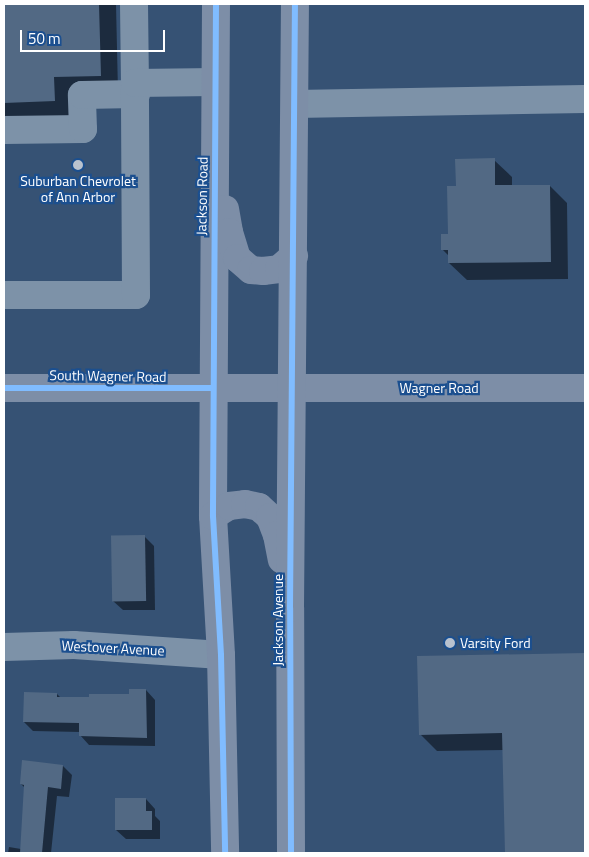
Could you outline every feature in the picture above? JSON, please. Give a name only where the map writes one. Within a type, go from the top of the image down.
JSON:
[{"type":"main road","name":"Jackson Road","points":[[213,388],[216,4]]},
{"type":"main road","points":[[293,387],[295,4]]},
{"type":"main road","points":[[215,143],[228,232],[237,258],[251,270],[263,271],[279,269],[294,256]]},
{"type":"main road","name":"South Wagner Road","points":[[4,388],[293,387]]},
{"type":"main road","name":"Wagner Road","points":[[293,387],[585,388]]},
{"type":"main road","name":"Jackson Avenue","points":[[291,853],[290,608],[293,387]]},
{"type":"main road","points":[[213,388],[213,516],[221,655],[225,853]]},
{"type":"main road","points":[[213,516],[228,506],[245,504],[259,507],[270,517],[277,535],[290,608]]},
{"type":"street","points":[[4,295],[136,295],[134,4]]},
{"type":"street","points":[[4,130],[83,129],[82,96],[215,82]]},
{"type":"street","points":[[295,104],[585,99]]},
{"type":"street","name":"Westover Avenue","points":[[4,647],[74,645],[221,655]]},
{"type":"building","points":[[4,4],[99,4],[101,76],[54,77],[55,101],[4,103]]},
{"type":"building","points":[[495,158],[495,185],[550,185],[551,262],[448,263],[448,250],[441,250],[441,234],[448,234],[447,186],[456,186],[455,159]]},
{"type":"building","points":[[145,535],[146,601],[112,602],[111,536]]},
{"type":"building","points":[[585,653],[585,853],[505,853],[502,733],[419,735],[417,656]]},
{"type":"building","points":[[129,689],[146,689],[147,738],[79,736],[79,723],[23,722],[24,692],[57,693],[57,697],[89,697],[89,694],[129,694]]},
{"type":"building","points":[[22,760],[63,765],[61,789],[48,787],[42,853],[20,853],[24,785],[20,784]]},
{"type":"building","points":[[115,798],[146,798],[146,811],[152,811],[152,830],[115,830]]},
{"type":"cycle path","points":[[216,4],[213,516],[221,655],[225,853]]},
{"type":"cycle path","points":[[291,853],[290,608],[295,4]]},
{"type":"cycle path","points":[[4,388],[213,388]]},
{"type":"place","name":"Suburban Chevrolet of Ann Arbor","points":[[78,165]]},
{"type":"place","name":"Varsity Ford","points":[[450,643]]}]
